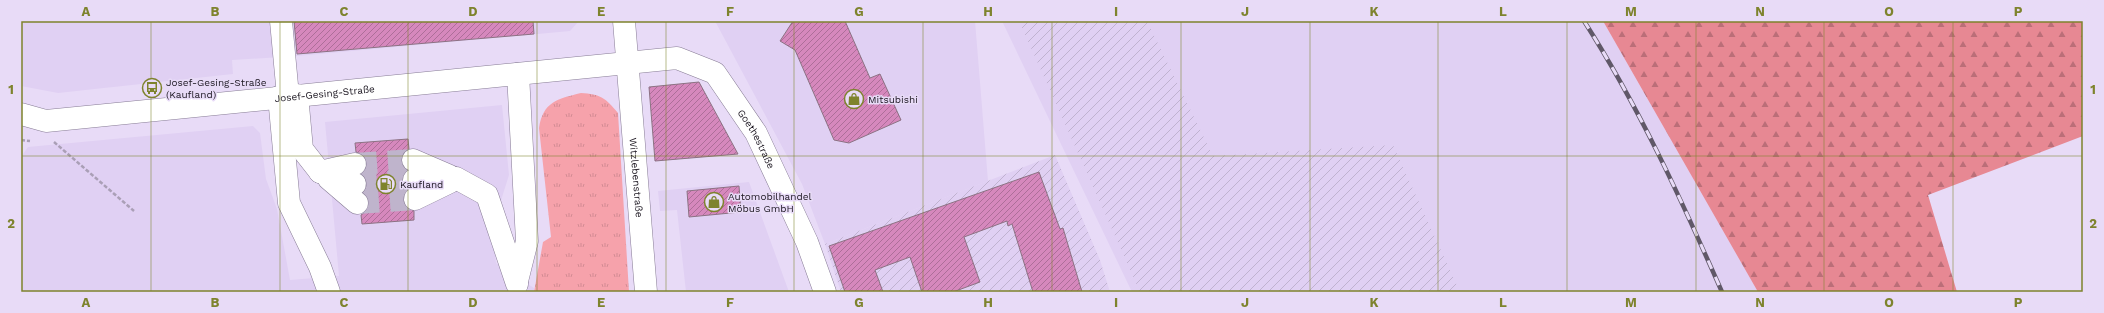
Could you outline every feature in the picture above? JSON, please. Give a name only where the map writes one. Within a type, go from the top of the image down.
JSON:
[{"type":"street","points":[[281,21],[288,96],[289,204],[320,268],[329,292]]},
{"type":"street","name":"Witzlebenstraße","points":[[624,21],[646,292]]},
{"type":"street","name":"Goethestraße","points":[[628,62],[677,58],[715,73],[756,133],[807,242],[825,292]]},
{"type":"street","name":"Josef-Gesing-Straße","points":[[21,114],[46,121],[628,62]]},
{"type":"street","points":[[517,287],[528,241],[518,74]]},
{"type":"street","points":[[288,96],[302,149],[320,172],[356,183]]},
{"type":"street","points":[[414,180],[456,178],[487,195],[517,287]]},
{"type":"path","points":[[58,138],[50,139],[134,211]]},
{"type":"path","points":[[21,140],[38,140]]},
{"type":"shaded area","points":[[21,21],[579,21],[570,31],[297,56],[232,60],[233,74],[58,93],[21,86]]},
{"type":"shaded area","points":[[715,21],[975,21],[988,181],[825,244],[802,184]]},
{"type":"shaded area","points":[[1002,21],[1603,21],[1758,292],[1132,292]]},
{"type":"shaded area","points":[[1019,21],[1147,21],[1213,156],[1393,145],[1460,292],[1140,292]]},
{"type":"shaded area","points":[[502,105],[509,175],[492,229],[496,263],[534,288],[534,292],[21,292],[21,157],[28,147],[253,126],[260,133],[266,179],[277,209],[290,280],[339,276],[325,122]]},
{"type":"shaded area","points":[[1055,155],[1100,260],[1110,292],[841,292],[825,244]]},
{"type":"shaded area","points":[[749,182],[789,292],[686,292],[677,210],[660,211],[658,191]]},
{"type":"green space","points":[[1603,21],[2083,21],[2083,136],[1928,195],[1957,292],[1758,292]]},
{"type":"green space","points":[[581,93],[593,94],[606,100],[618,113],[629,292],[534,292],[543,242],[551,237],[539,128],[541,119],[544,112],[552,103],[565,97]]},
{"type":"building","points":[[294,21],[533,21],[534,34],[297,54]]},
{"type":"building","name":"Mitsubishi","points":[[793,21],[845,21],[870,78],[880,74],[901,120],[849,143],[834,140],[795,50],[780,41]]},
{"type":"building","points":[[699,82],[738,154],[655,161],[649,87]]},
{"type":"building","points":[[408,139],[409,149],[402,155],[401,161],[406,170],[402,180],[407,190],[403,198],[404,205],[414,211],[414,220],[362,224],[361,215],[367,211],[369,205],[369,198],[364,192],[367,188],[367,181],[362,174],[367,168],[367,162],[364,155],[356,152],[355,143]]},
{"type":"building","points":[[1039,172],[1060,229],[1063,228],[1082,292],[1033,292],[1012,224],[1008,226],[1007,221],[964,237],[980,282],[953,292],[922,292],[910,257],[875,270],[883,292],[845,292],[829,246]]},
{"type":"building","name":"Automobilhandel Möbus GmbH","points":[[739,186],[741,212],[689,217],[687,191]]},
{"type":"tunnel","points":[[355,164],[413,160]]},
{"type":"tunnel","points":[[355,184],[414,180]]},
{"type":"tunnel","points":[[357,203],[415,199]]},
{"type":"railway","points":[[1584,21],[1641,120],[1675,188],[1722,292]]},
{"type":"place","name":"Josef-Gesing-Straße (Kaufland)","points":[[152,88]]},
{"type":"place","name":"Mitsubishi","points":[[854,99]]},
{"type":"place","name":"Kaufland","points":[[386,184]]},
{"type":"place","name":"Automobilhandel Möbus GmbH","points":[[714,202]]}]
